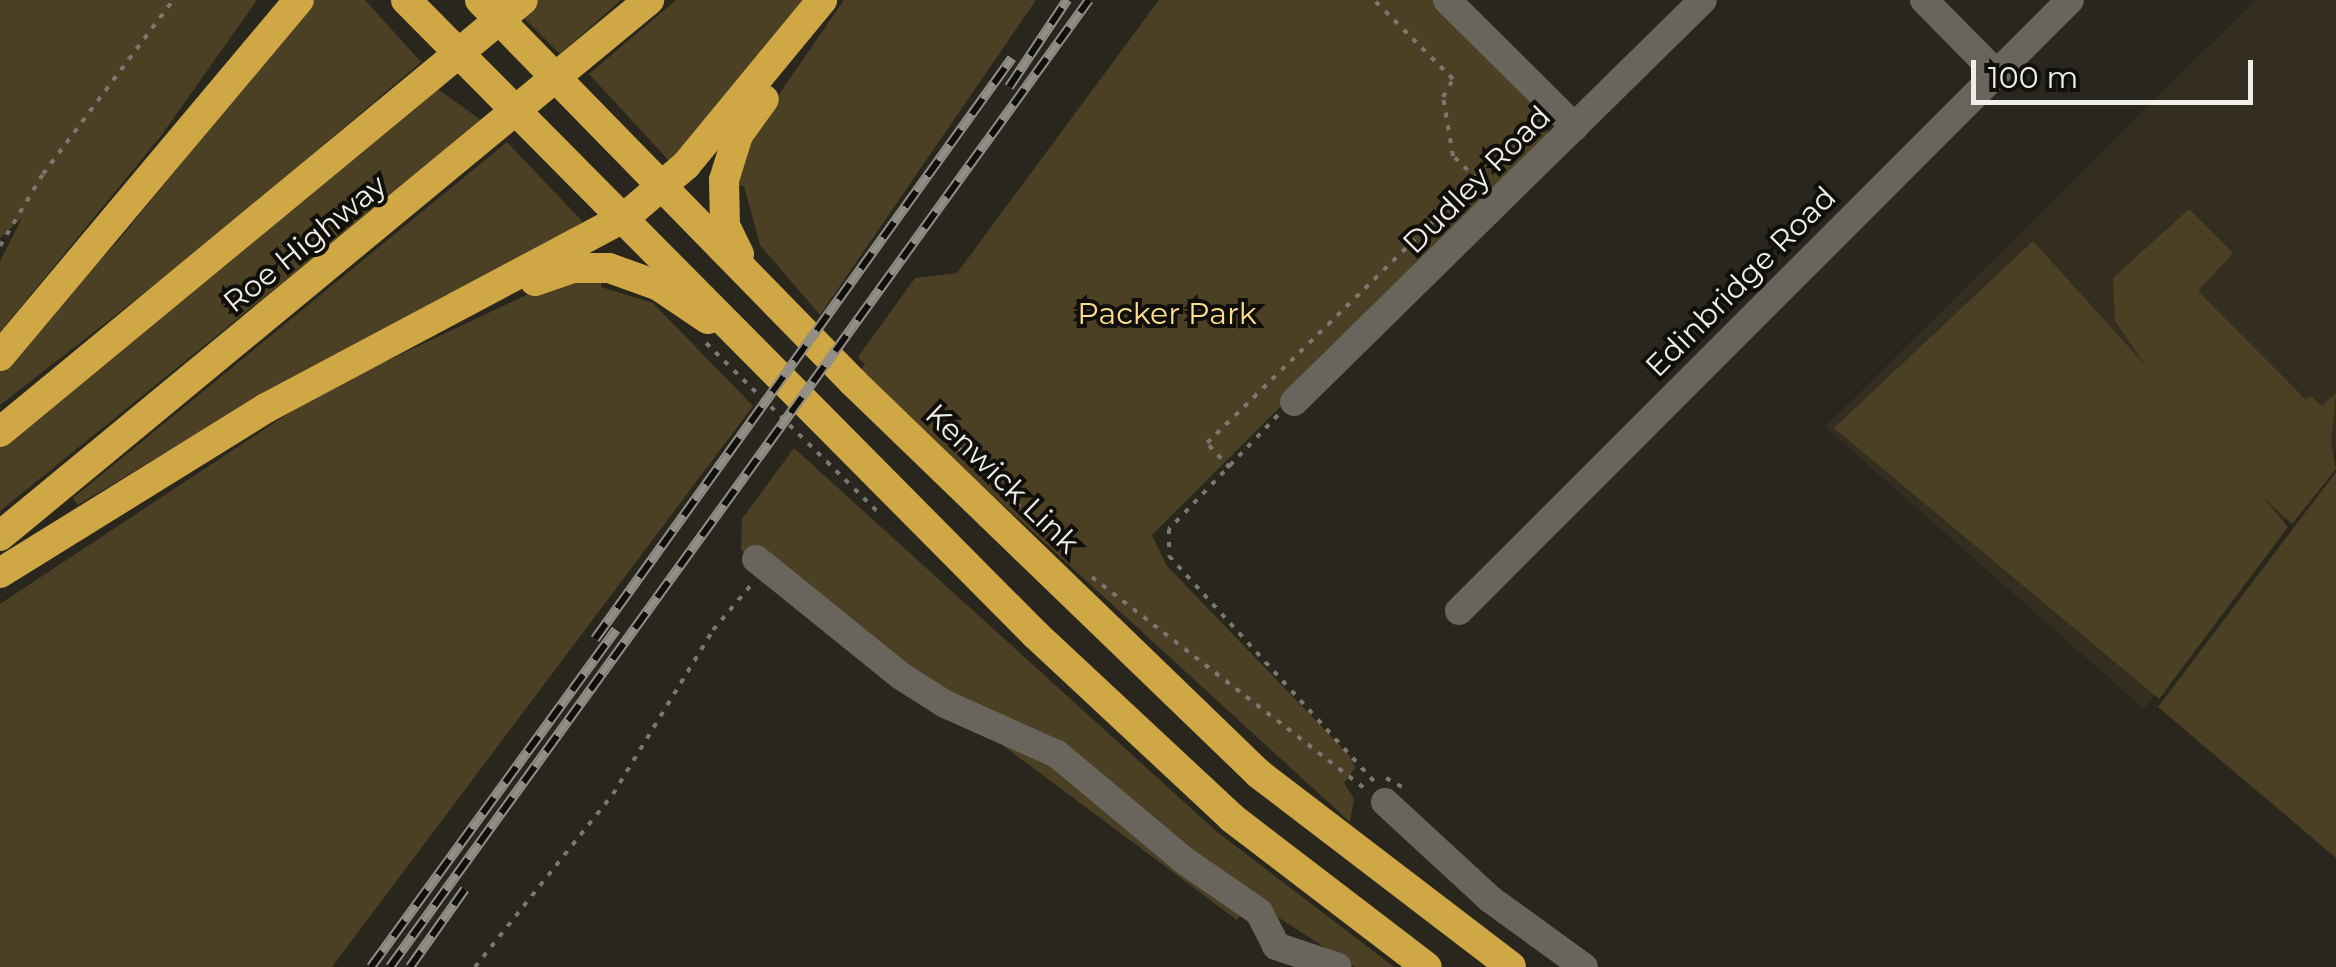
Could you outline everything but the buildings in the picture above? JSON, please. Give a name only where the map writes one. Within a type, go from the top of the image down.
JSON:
[{"type":"highway","points":[[254,55],[270,0]]},
{"type":"highway","points":[[0,356],[299,0]]},
{"type":"highway","points":[[406,0],[624,218],[814,430],[1232,818],[1427,967]]},
{"type":"highway","name":"Kenwick Link","points":[[480,0],[852,382],[1259,774],[1511,967]]},
{"type":"highway","name":"Roe Highway","points":[[0,432],[523,0]]},
{"type":"highway","name":"Roe Highway","points":[[0,536],[648,0]]},
{"type":"highway","points":[[0,573],[88,513],[266,408],[422,330],[624,218],[663,188],[822,0]]},
{"type":"highway","points":[[752,279],[725,225],[728,157],[833,0]]},
{"type":"highway","points":[[422,330],[555,272],[609,268],[658,286],[766,373]]},
{"type":"street","points":[[1448,0],[1575,128]]},
{"type":"street","name":"Dudley Road","points":[[1294,402],[1703,0]]},
{"type":"street","points":[[1924,0],[1996,72]]},
{"type":"street","name":"Edinbridge Road","points":[[1459,611],[2070,0]]},
{"type":"street","points":[[761,564],[901,676],[945,704],[1056,754],[1186,861],[1258,912],[1276,946],[1338,967]]},
{"type":"street","points":[[1380,792],[1490,899],[1584,967]]},
{"type":"path","points":[[0,246],[43,174],[172,0]]},
{"type":"path","points":[[1230,468],[1206,443],[1477,179],[1453,156],[1443,97],[1453,80],[1374,0]]},
{"type":"path","points":[[766,373],[814,430]]},
{"type":"path","points":[[1294,402],[1169,530],[1169,556],[1380,792]]},
{"type":"path","points":[[935,426],[968,451],[1051,538]]},
{"type":"path","points":[[475,967],[614,794],[713,630],[761,564]]},
{"type":"path","points":[[1087,572],[1380,792]]},
{"type":"shaded area","points":[[2255,0],[2336,0],[2336,452],[2144,709],[1825,427]]},
{"type":"green space","points":[[0,0],[257,0],[161,136],[0,332],[0,261],[22,218],[0,238]]},
{"type":"green space","points":[[315,0],[365,0],[421,62],[197,252],[0,405],[0,366],[118,241]]},
{"type":"green space","points":[[535,0],[621,0],[560,54],[519,13]]},
{"type":"green space","points":[[676,0],[810,0],[671,163],[589,74]]},
{"type":"green space","points":[[844,0],[1036,0],[820,315],[760,245],[744,186],[738,185],[751,135]]},
{"type":"green space","name":"Packer Park","points":[[1159,0],[1433,0],[1550,117],[1546,141],[1152,535],[1167,566],[1350,756],[1355,768],[1344,783],[1354,799],[1350,822],[859,373],[865,364],[858,357],[915,278],[957,273]]},
{"type":"green space","points":[[438,89],[482,121],[0,511],[0,445]]},
{"type":"green space","points":[[507,142],[582,221],[578,232],[256,398],[78,505],[73,498]]},
{"type":"green space","points":[[2189,209],[2233,253],[2198,291],[2306,400],[2311,396],[2322,406],[2336,393],[2331,442],[2336,469],[2292,524],[2261,495],[2288,527],[2159,699],[1834,428],[2033,241],[2146,366],[2115,321],[2113,278]]},
{"type":"green space","points":[[601,278],[601,287],[653,303],[753,406],[332,967],[0,967],[0,604],[319,393],[537,290]]},
{"type":"green space","points":[[794,448],[1216,831],[1394,967],[1355,967],[1250,899],[1237,920],[741,550],[742,519]]},
{"type":"green space","points":[[2336,472],[2336,858],[2158,707]]},
{"type":"railway","points":[[1009,87],[1067,0]]},
{"type":"railway","points":[[390,967],[1089,0]]},
{"type":"railway","points":[[595,639],[1012,58]]},
{"type":"railway","points":[[371,967],[616,630]]},
{"type":"railway","points":[[410,967],[465,889]]}]
